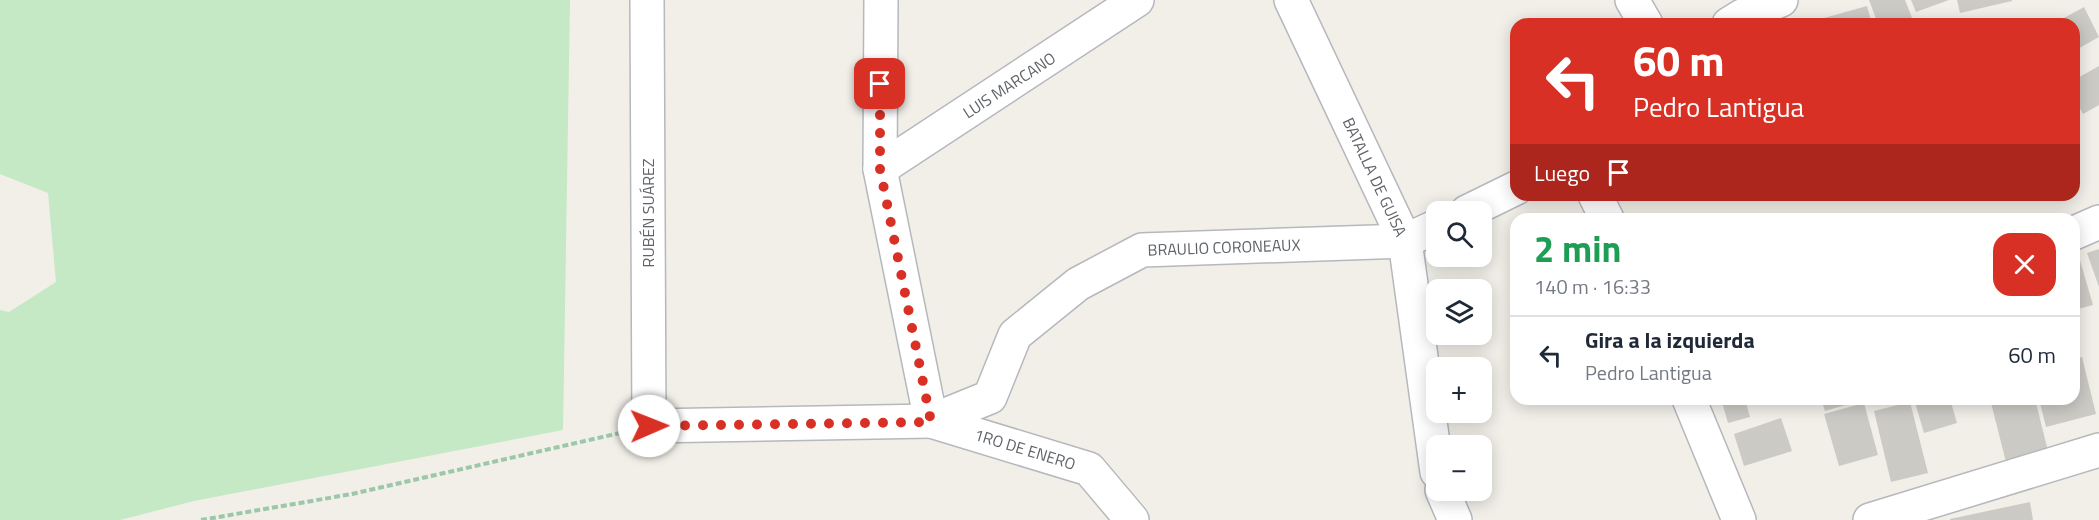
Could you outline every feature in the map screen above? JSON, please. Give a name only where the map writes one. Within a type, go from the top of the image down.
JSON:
[{"type":"street","name":"RUBÉN SUÁREZ","points":[[647,0],[649,426]]},
{"type":"street","points":[[881,0],[880,169],[931,422]]},
{"type":"street","name":"LUIS MARCANO","points":[[880,169],[1137,0]]},
{"type":"street","name":"BATALLA DE GUISA","points":[[1291,0],[1405,241],[1432,435]]},
{"type":"street","points":[[1632,0],[1642,18]]},
{"type":"street","points":[[1739,18],[1781,0]]},
{"type":"street","points":[[1489,201],[1510,191]]},
{"type":"street","points":[[2080,230],[2099,222]]},
{"type":"street","name":"BRAULIO CORONEAUX","points":[[649,426],[931,422],[990,397],[1015,335],[1078,284],[1142,250],[1405,241],[1426,231]]},
{"type":"street","points":[[1691,405],[1739,520]]},
{"type":"street","name":"1RO DE ENERO","points":[[931,422],[1089,469],[1132,520]]},
{"type":"street","points":[[1870,520],[2099,450]]},
{"type":"street","points":[[1447,501],[1455,520]]},
{"type":"path","points":[[201,520],[352,494],[649,426]]},
{"type":"green space","points":[[0,0],[570,0],[563,430],[194,501],[120,520],[0,520],[0,310],[9,312],[56,282],[48,193],[0,174]]},
{"type":"building","points":[[1869,0],[1905,0],[1912,18],[1876,18]]},
{"type":"building","points":[[1911,0],[1949,0],[1916,12]]},
{"type":"building","points":[[1957,0],[2012,0],[2012,1],[1960,13]]},
{"type":"building","points":[[1867,6],[1870,18],[1824,18]]},
{"type":"building","points":[[2084,7],[2099,37],[2080,48],[2080,18],[2064,18]]},
{"type":"building","points":[[2099,66],[2099,105],[2083,114],[2080,109],[2080,77]]},
{"type":"building","points":[[2099,249],[2099,287],[2087,253]]},
{"type":"building","points":[[2080,260],[2093,305],[2080,308]]},
{"type":"building","points":[[2082,357],[2096,414],[2046,427],[2040,405],[2080,405],[2080,358]]},
{"type":"building","points":[[1723,405],[1747,405],[1750,417],[1728,423]]},
{"type":"building","points":[[1823,405],[1846,405],[1825,411]]},
{"type":"building","points":[[1865,405],[1878,455],[1839,466],[1824,414]]},
{"type":"building","points":[[1898,405],[1911,405],[1928,473],[1891,482],[1874,411]]},
{"type":"building","points":[[1916,405],[1952,405],[1957,423],[1924,433]]},
{"type":"building","points":[[1992,405],[2036,405],[2048,451],[2006,462]]},
{"type":"building","points":[[1781,418],[1792,451],[1744,466],[1734,434]]},
{"type":"building","points":[[2030,502],[2033,520],[1950,520],[1950,519]]},
{"type":"route","points":[[649,426],[931,422],[880,169],[880,84]]}]
